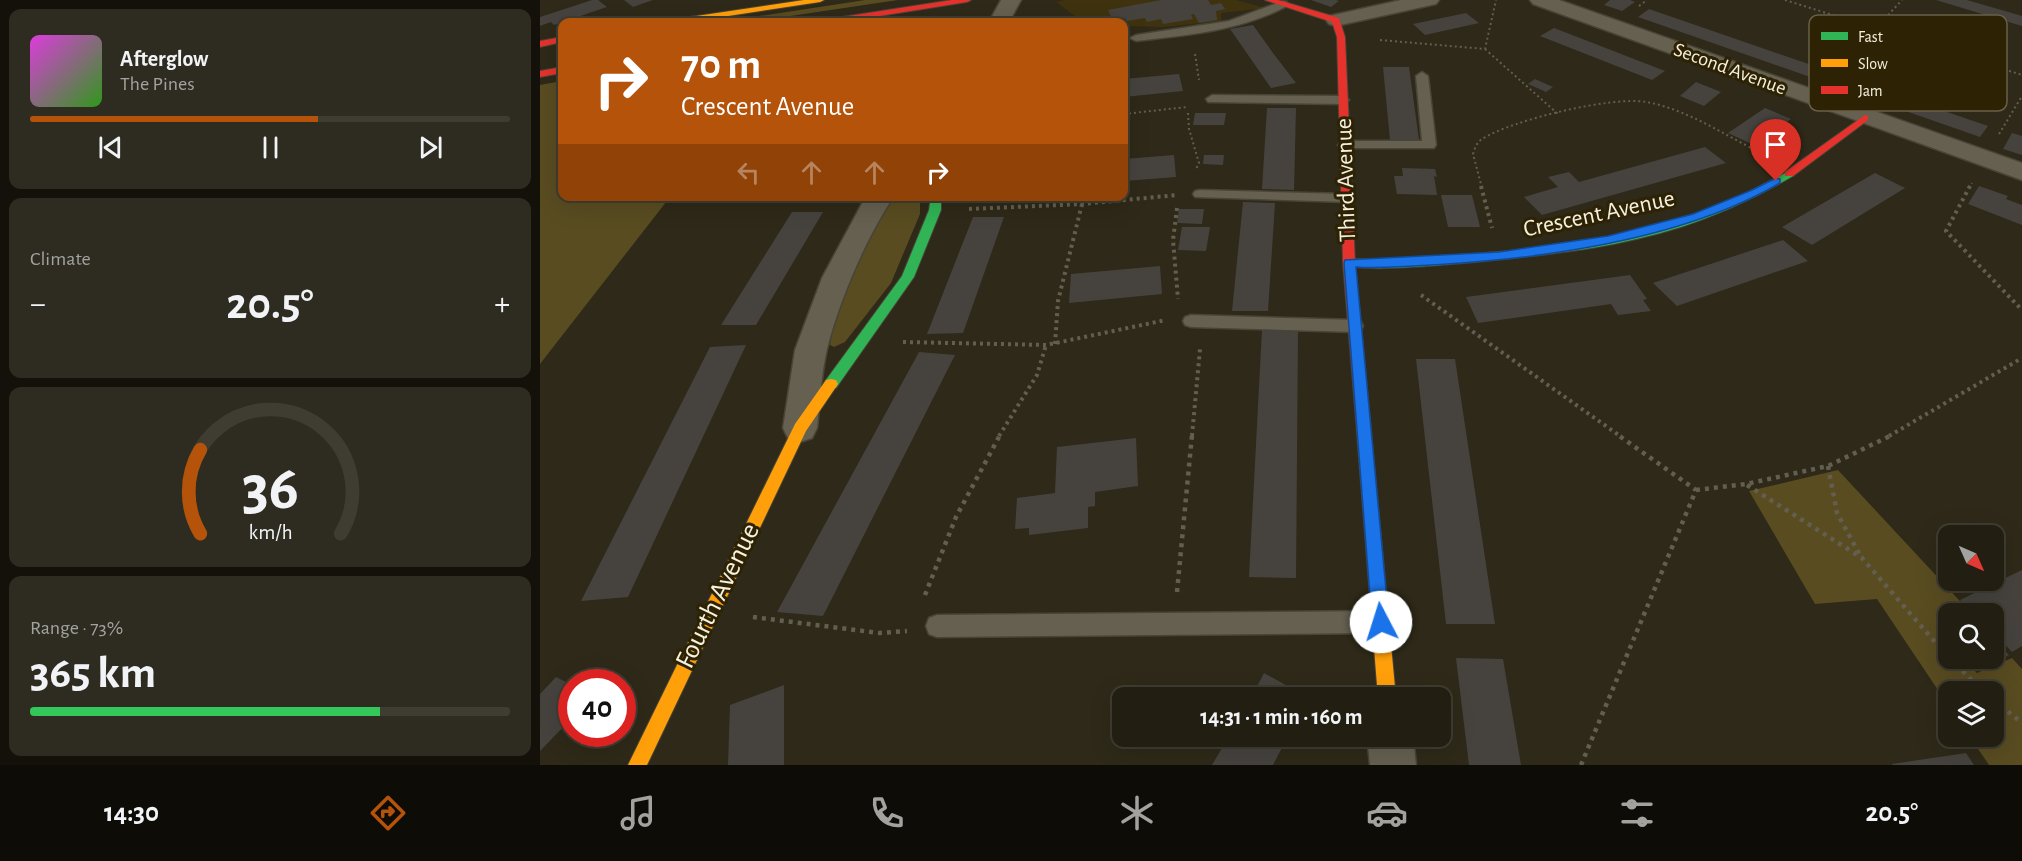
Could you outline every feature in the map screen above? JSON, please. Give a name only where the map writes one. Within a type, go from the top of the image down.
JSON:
[{"type":"street","points":[[702,18],[820,0]]},
{"type":"street","points":[[854,18],[967,0]]},
{"type":"street","points":[[1001,18],[1011,0]]},
{"type":"street","points":[[1276,2],[1338,29],[1429,0]]},
{"type":"street","name":"Second Avenue","points":[[1540,0],[1809,97]]},
{"type":"street","name":"Third Avenue","points":[[1338,29],[1350,263],[1386,687]]},
{"type":"street","points":[[540,44],[558,41]]},
{"type":"street","points":[[540,74],[558,71]]},
{"type":"street","name":"Second Avenue","points":[[1846,111],[2022,172]]},
{"type":"street","name":"Crescent Avenue","points":[[1350,263],[1378,264],[1499,256],[1608,240],[1696,216],[1756,193],[1796,170],[1829,148],[1865,118]]},
{"type":"street","name":"Fourth Avenue","points":[[800,428],[811,350],[837,278],[877,201]]},
{"type":"street","name":"Fourth Avenue","points":[[637,765],[800,428],[908,276],[935,203]]},
{"type":"street","points":[[1391,747],[1393,765]]},
{"type":"lane","points":[[1136,38],[1249,19],[1276,2]]},
{"type":"lane","points":[[1345,145],[1429,145],[1422,76]]},
{"type":"lane","points":[[1212,99],[1343,100]]},
{"type":"lane","points":[[1200,194],[1347,198]]},
{"type":"lane","points":[[1197,321],[1355,326]]},
{"type":"lane","points":[[937,626],[1381,622]]},
{"type":"path","points":[[1485,49],[1496,0]]},
{"type":"path","points":[[1785,0],[1834,15]]},
{"type":"path","points":[[1888,15],[1902,0]]},
{"type":"path","points":[[1338,29],[1485,49],[1558,114]]},
{"type":"path","points":[[1191,30],[1200,86]]},
{"type":"path","points":[[2007,70],[2022,75]]},
{"type":"path","points":[[2022,96],[1984,159],[1946,231],[2022,310]]},
{"type":"path","points":[[1499,256],[1473,154],[1479,140],[1558,114],[1621,101],[1646,102],[1683,116],[1796,170]]},
{"type":"path","points":[[1128,114],[1188,107],[1189,129],[1198,163],[1174,215],[1173,241],[1178,307]]},
{"type":"path","points":[[1128,200],[1200,194]]},
{"type":"path","points":[[1054,344],[1058,300],[1083,201]]},
{"type":"path","points":[[935,203],[1083,204],[1117,201]]},
{"type":"path","points":[[1378,264],[1696,490],[1746,484],[1828,466],[1892,435],[2022,358]]},
{"type":"path","points":[[864,341],[1046,345],[1167,320]]},
{"type":"path","points":[[1174,624],[1197,321]]},
{"type":"path","points":[[911,631],[956,517],[1010,416],[1037,375],[1046,345]]},
{"type":"path","points":[[1828,466],[1837,513],[1862,558],[1938,645]]},
{"type":"path","points":[[1746,484],[1862,558]]},
{"type":"path","points":[[1581,765],[1696,490]]},
{"type":"path","points":[[711,612],[879,633],[911,631],[937,626]]},
{"type":"path","points":[[1960,669],[1972,681]]},
{"type":"path","points":[[2004,708],[2022,723]]},
{"type":"shaded area","points":[[865,0],[898,0],[778,18],[746,18]]},
{"type":"shaded area","points":[[1065,0],[1236,0],[1266,8],[1221,13],[1221,21],[1163,27],[1128,26],[1128,18],[1078,18],[1056,2]]},
{"type":"shaded area","points":[[558,82],[558,201],[667,201],[540,364],[540,85]]},
{"type":"shaded area","points":[[890,201],[920,201],[920,214],[891,283],[845,342],[834,347],[830,345],[833,325],[845,286]]},
{"type":"shaded area","points":[[1838,470],[1938,578],[1938,591],[1951,591],[1962,603],[1938,603],[1938,628],[1936,629],[1938,631],[1938,669],[1973,669],[1977,673],[1986,669],[2004,669],[2004,661],[2012,658],[2022,669],[2022,765],[1989,765],[1977,747],[2004,747],[2004,681],[1938,681],[1938,690],[1877,599],[1815,604],[1749,491]]},
{"type":"building","points":[[592,0],[598,0],[607,7],[575,18],[558,18],[558,24],[554,25],[551,22],[540,26],[540,17]]},
{"type":"building","points":[[624,0],[653,0],[633,7]]},
{"type":"building","points":[[1161,0],[1208,0],[1211,5],[1221,3],[1225,9],[1216,11],[1217,20],[1199,23],[1194,14],[1191,15],[1193,19],[1163,24],[1161,19],[1147,22],[1145,18],[1128,21],[1128,18],[1112,18],[1108,10]]},
{"type":"building","points":[[1311,0],[1336,0],[1339,1],[1331,7]]},
{"type":"building","points":[[1610,0],[1635,2],[1622,11],[1604,5]]},
{"type":"building","points":[[1936,0],[1967,0],[2022,16],[2022,26],[2007,21],[2007,15],[1986,15]]},
{"type":"building","points":[[1649,9],[1809,64],[1809,77],[1638,17]]},
{"type":"building","points":[[1466,13],[1479,23],[1425,35],[1413,24]]},
{"type":"building","points":[[1253,25],[1296,83],[1271,88],[1230,29]]},
{"type":"building","points":[[1554,28],[1665,71],[1652,80],[1540,36]]},
{"type":"building","points":[[1383,67],[1409,67],[1419,140],[1390,140]]},
{"type":"building","points":[[1179,74],[1183,91],[1128,97],[1128,79]]},
{"type":"building","points":[[1535,79],[1553,87],[1546,92],[1528,84]]},
{"type":"building","points":[[1696,82],[1721,92],[1704,106],[1680,96]]},
{"type":"building","points":[[1267,108],[1296,108],[1294,190],[1262,189]]},
{"type":"building","points":[[1765,108],[1791,119],[1754,145],[1728,133]]},
{"type":"building","points":[[1906,111],[1944,111],[1988,126],[1980,137]]},
{"type":"building","points":[[1195,113],[1226,113],[1224,125],[1193,125]]},
{"type":"building","points":[[2012,133],[2022,136],[2022,155],[2003,149]]},
{"type":"building","points":[[1705,147],[1726,163],[1542,215],[1524,197],[1558,187],[1548,177],[1569,172],[1579,182]]},
{"type":"building","points":[[1174,155],[1176,177],[1128,181],[1128,159]]},
{"type":"building","points":[[1204,155],[1224,155],[1223,165],[1203,164]]},
{"type":"building","points":[[1402,168],[1435,169],[1437,195],[1397,194],[1394,176],[1403,176]]},
{"type":"building","points":[[1875,173],[1905,188],[1812,245],[1782,227]]},
{"type":"building","points":[[1979,186],[2008,196],[2006,199],[2022,205],[2022,225],[1968,204]]},
{"type":"building","points":[[1441,195],[1472,195],[1480,227],[1448,227]]},
{"type":"building","points":[[1243,202],[1275,203],[1268,311],[1232,311]]},
{"type":"building","points":[[1179,209],[1204,209],[1202,224],[1177,223]]},
{"type":"building","points":[[792,212],[823,212],[756,325],[721,325]]},
{"type":"building","points":[[973,217],[1004,217],[963,333],[927,334]]},
{"type":"building","points":[[1182,227],[1210,227],[1206,251],[1178,250]]},
{"type":"building","points":[[1783,240],[1808,261],[1677,306],[1653,283]]},
{"type":"building","points":[[1160,266],[1162,294],[1069,303],[1071,274]]},
{"type":"building","points":[[1630,275],[1647,299],[1643,300],[1651,311],[1618,315],[1611,304],[1478,323],[1466,297]]},
{"type":"building","points":[[1262,330],[1298,330],[1296,578],[1249,577]]},
{"type":"building","points":[[746,345],[628,597],[581,601],[710,347]]},
{"type":"building","points":[[919,352],[955,355],[823,616],[777,612]]},
{"type":"building","points":[[1416,359],[1455,359],[1495,624],[1446,624]]},
{"type":"building","points":[[1136,438],[1138,486],[1095,492],[1095,506],[1088,507],[1088,528],[1029,535],[1029,528],[1015,529],[1017,498],[1055,493],[1057,447]]},
{"type":"building","points":[[2022,570],[2022,646],[2012,652],[2004,644],[2004,603],[1963,603],[1960,600],[1979,591],[2004,591],[2004,579]]},
{"type":"building","points":[[1456,658],[1503,659],[1521,765],[1469,765]]},
{"type":"building","points":[[1264,673],[1289,687],[1257,687]]},
{"type":"building","points":[[556,677],[558,678],[558,732],[540,751],[540,694]]},
{"type":"building","points":[[784,685],[784,765],[728,765],[730,705]]},
{"type":"building","points":[[1223,747],[1282,747],[1273,765],[1212,765]]},
{"type":"building","points":[[1966,753],[1974,765],[1892,765],[1892,764]]},
{"type":"traffic: fast","points":[[1349,263],[1379,264],[1468,259],[1551,250],[1634,236],[1715,211],[1753,195],[1789,174]]},
{"type":"traffic: fast","points":[[831,384],[908,277],[935,210],[936,201]]},
{"type":"traffic: slow","points":[[702,18],[820,0]]},
{"type":"traffic: slow","points":[[637,765],[800,428],[831,384]]},
{"type":"traffic: slow","points":[[1363,420],[1386,687]]},
{"type":"traffic: jam","points":[[854,18],[967,0]]},
{"type":"traffic: jam","points":[[1269,0],[1336,20],[1341,37],[1349,263],[1363,420]]},
{"type":"traffic: jam","points":[[540,44],[558,41]]},
{"type":"traffic: jam","points":[[540,74],[558,71]]},
{"type":"traffic: jam","points":[[1789,174],[1865,118]]},
{"type":"route","points":[[1381,622],[1350,263],[1378,264],[1499,256],[1608,240],[1696,216],[1756,193],[1776,181]]}]
